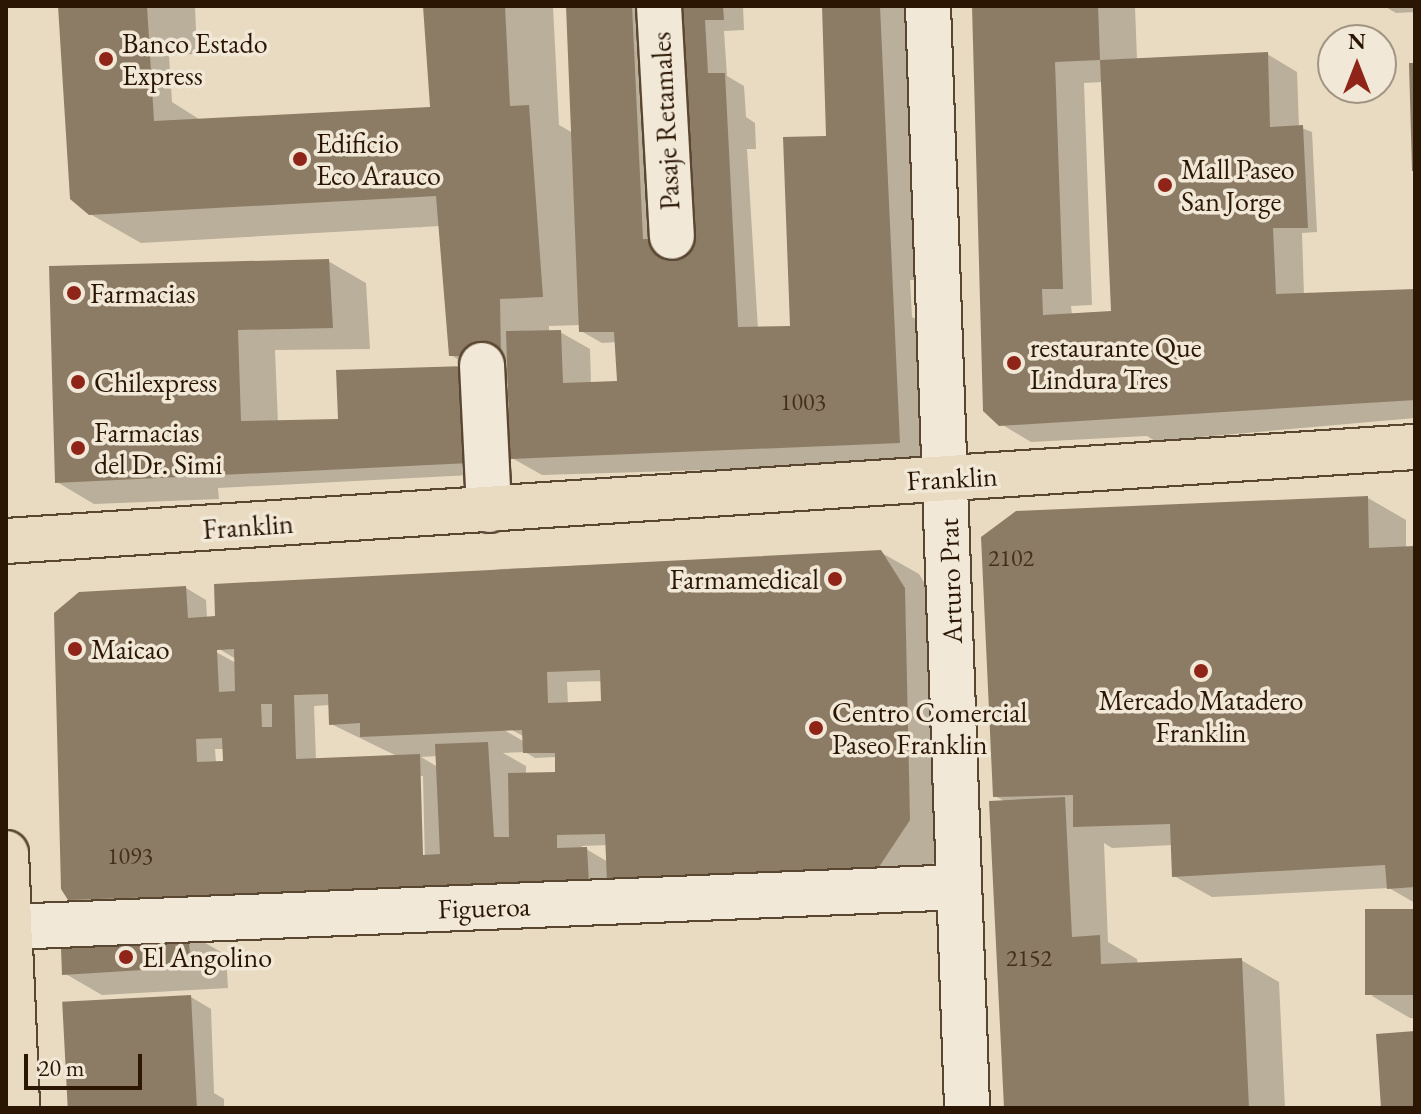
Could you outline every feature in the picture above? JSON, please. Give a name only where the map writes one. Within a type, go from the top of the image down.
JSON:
[{"type":"main road","name":"Franklin","points":[[6,541],[1415,447]]},
{"type":"main road","points":[[6,853],[17,1108]]},
{"type":"street","name":"Pasaje Retamales","points":[[659,6],[672,237]]},
{"type":"street","name":"Arturo Prat","points":[[928,6],[967,1108]]},
{"type":"street","points":[[482,365],[489,510]]},
{"type":"street","name":"Figueroa","points":[[10,927],[959,887]]},
{"type":"building","name":"Edificio Eco Arauco","points":[[58,6],[147,6],[154,121],[430,107],[423,6],[505,6],[510,106],[529,105],[543,297],[500,299],[501,356],[449,356],[436,196],[89,215],[70,199]]},
{"type":"building","points":[[566,6],[632,6],[643,239],[654,239],[664,6],[723,6],[724,20],[705,20],[708,73],[725,73],[738,327],[790,326],[783,137],[826,136],[822,6],[880,6],[900,443],[510,459],[506,331],[561,330],[563,383],[617,381],[614,332],[579,332]]},
{"type":"building","points":[[972,6],[1098,6],[1100,60],[1268,52],[1270,127],[1303,125],[1308,228],[1273,228],[1276,294],[1415,289],[1415,400],[999,426],[983,411]],"holes":[[[1100,60],[1111,311],[1043,315],[1042,289],[1063,289],[1055,62]]]},
{"type":"building","points":[[1409,63],[1415,63],[1415,171],[1412,171]]},
{"type":"building","points":[[329,259],[333,328],[238,330],[241,421],[338,419],[336,370],[466,366],[470,463],[55,483],[49,266]]},
{"type":"building","name":"Mercado Matadero Franklin","points":[[1368,496],[1369,548],[1415,546],[1415,887],[1387,889],[1385,865],[1172,877],[1170,824],[1073,827],[1073,795],[993,797],[981,537],[1016,511]]},
{"type":"building","points":[[881,550],[905,588],[910,820],[877,870],[607,883],[605,834],[557,835],[557,848],[587,847],[589,883],[68,900],[61,889],[54,613],[79,592],[186,586],[188,618],[215,616],[214,584]],"holes":[[[234,649],[235,691],[219,692],[217,650]],[[600,670],[601,701],[548,703],[547,672]],[[328,694],[329,725],[360,723],[360,737],[522,730],[523,753],[555,753],[555,772],[508,773],[509,837],[494,837],[488,742],[435,744],[440,854],[423,855],[420,754],[296,759],[294,695]],[[261,704],[272,704],[272,727],[262,727]],[[222,738],[223,761],[197,762],[196,739]]]},
{"type":"building","points":[[1065,797],[1072,937],[1100,935],[1101,964],[1242,958],[1249,1108],[1004,1108],[989,801]]},
{"type":"building","points":[[1365,909],[1415,909],[1415,995],[1365,995]]},
{"type":"building","name":"El Angolino","points":[[188,931],[191,967],[62,975],[61,948],[78,935]]},
{"type":"building","points":[[191,995],[197,1108],[68,1108],[62,1002]]},
{"type":"building","points":[[1415,1031],[1415,1108],[1381,1108],[1376,1034]]},
{"type":"place","name":"Banco Estado Express","points":[[106,59]]},
{"type":"place","name":"Edificio Eco Arauco","points":[[300,159]]},
{"type":"place","name":"Mall Paseo San Jorge","points":[[1165,185]]},
{"type":"place","name":"Farmacias","points":[[74,293]]},
{"type":"place","name":"restaurante Que Lindura Tres","points":[[1014,363]]},
{"type":"place","name":"Chilexpress","points":[[78,382]]},
{"type":"place","name":"Farmacias del Dr. Simi","points":[[78,448]]},
{"type":"place","name":"Farmamedical","points":[[835,579]]},
{"type":"place","name":"Maicao","points":[[75,649]]},
{"type":"place","name":"Mercado Matadero Franklin","points":[[1201,671]]},
{"type":"place","name":"Centro Comercial Paseo Franklin","points":[[816,728]]},
{"type":"place","name":"El Angolino","points":[[126,957]]}]
